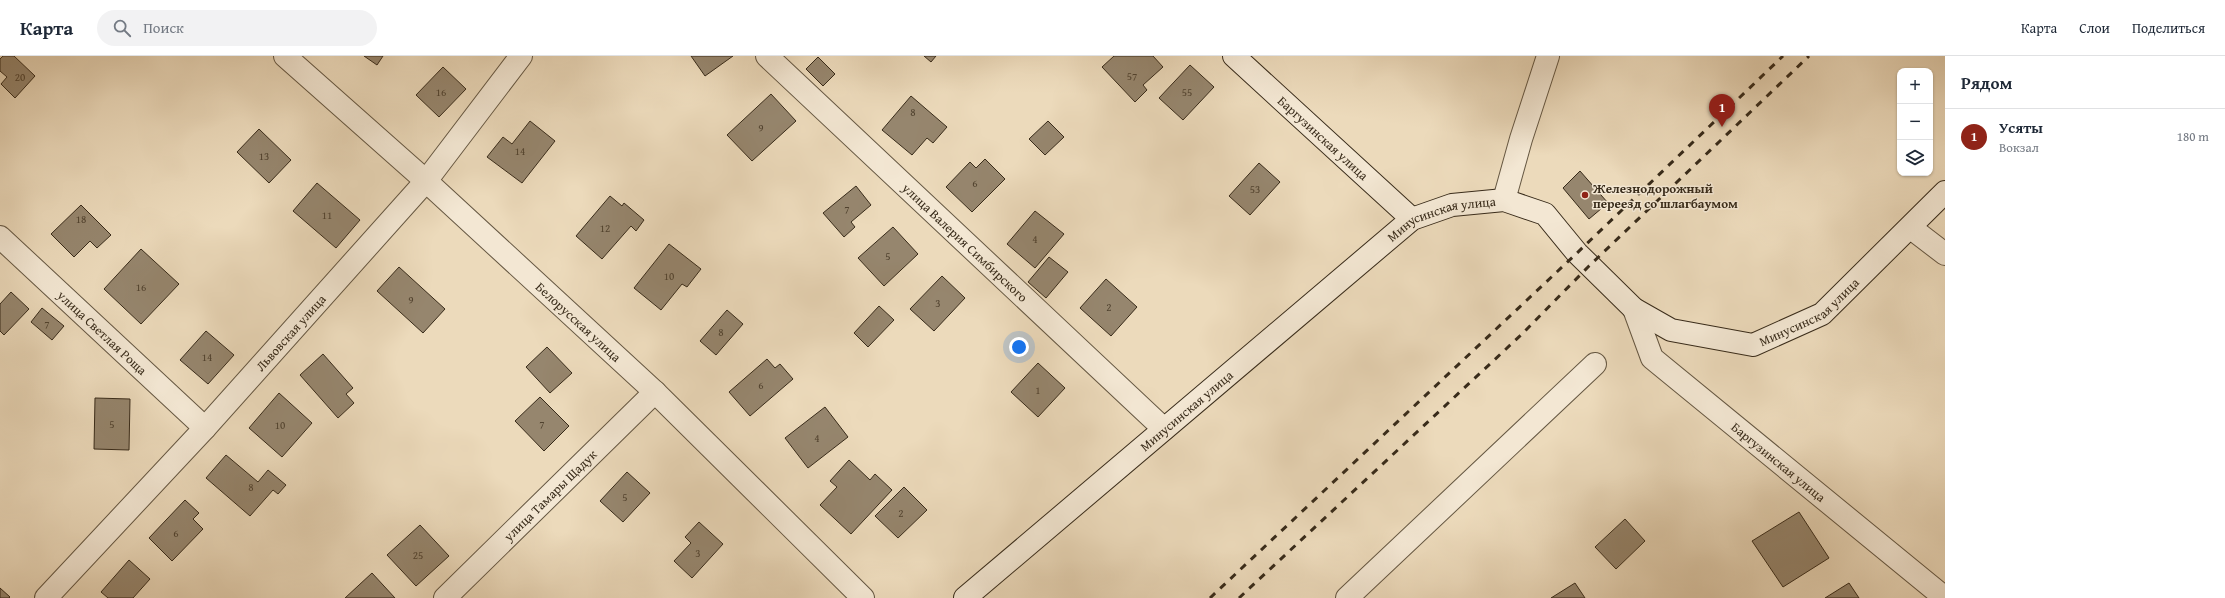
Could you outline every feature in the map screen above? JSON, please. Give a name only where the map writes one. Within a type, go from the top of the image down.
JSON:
[{"type":"street","name":"Белорусская улица","points":[[285,56],[426,181],[655,392],[863,598]]},
{"type":"street","name":"Львовская улица","points":[[46,598],[205,428],[426,181],[521,56]]},
{"type":"street","name":"улица Валерия Симбирского","points":[[767,56],[1164,429]]},
{"type":"street","name":"Баргузинская улица","points":[[1234,56],[1412,219]]},
{"type":"street","points":[[1504,200],[1521,139],[1548,56]]},
{"type":"street","name":"Минусинская улица","points":[[965,598],[1412,219],[1452,205],[1504,200],[1546,214],[1577,254],[1634,309],[1671,330],[1753,345],[1822,314],[1911,228],[1945,192]]},
{"type":"street","points":[[1911,228],[1945,254]]},
{"type":"street","name":"улица Светлая Роща","points":[[0,237],[205,428]]},
{"type":"street","name":"Баргузинская улица","points":[[1634,309],[1652,358],[1939,596]]},
{"type":"street","points":[[1347,598],[1595,364]]},
{"type":"street","name":"улица Тамары Щадук","points":[[445,598],[655,392]]},
{"type":"building","points":[[3,56],[14,56],[35,76],[15,98],[1,84],[7,77],[0,71],[0,59]]},
{"type":"building","points":[[364,56],[383,56],[377,65]]},
{"type":"building","points":[[691,56],[733,56],[705,76]]},
{"type":"building","points":[[924,56],[936,56],[931,62]]},
{"type":"building","points":[[1114,56],[1153,56],[1163,67],[1143,85],[1147,90],[1135,102],[1102,67]]},
{"type":"building","points":[[818,57],[835,74],[823,86],[806,69]]},
{"type":"building","points":[[1190,65],[1214,87],[1183,120],[1159,98]]},
{"type":"building","points":[[443,67],[466,89],[439,117],[416,95]]},
{"type":"building","points":[[771,94],[796,121],[752,161],[727,135]]},
{"type":"building","points":[[911,96],[947,127],[933,143],[927,138],[912,155],[882,130]]},
{"type":"building","points":[[530,121],[555,141],[522,183],[487,157],[503,137],[512,144]]},
{"type":"building","points":[[1048,121],[1064,137],[1045,155],[1029,139]]},
{"type":"building","points":[[259,129],[291,160],[269,183],[237,152]]},
{"type":"building","points":[[985,159],[1005,179],[972,212],[946,187],[970,162],[976,168]]},
{"type":"building","points":[[1259,163],[1280,182],[1250,215],[1229,196]]},
{"type":"building","name":"Железнодорожный переезд со шлагбаумом","points":[[1580,171],[1608,203],[1589,219],[1563,188]]},
{"type":"building","points":[[317,183],[360,220],[336,248],[293,211]]},
{"type":"building","points":[[856,186],[871,205],[851,222],[855,227],[844,237],[823,213]]},
{"type":"building","points":[[610,196],[622,206],[624,203],[644,220],[636,231],[631,226],[602,259],[576,236]]},
{"type":"building","points":[[81,205],[111,235],[97,248],[90,241],[74,257],[51,234]]},
{"type":"building","points":[[1035,211],[1064,234],[1035,268],[1007,244]]},
{"type":"building","points":[[893,227],[918,254],[884,286],[858,258]]},
{"type":"building","points":[[669,244],[701,269],[687,287],[682,284],[661,310],[634,288]]},
{"type":"building","points":[[141,249],[179,284],[141,324],[104,289]]},
{"type":"building","points":[[1049,257],[1068,272],[1046,298],[1028,282]]},
{"type":"building","points":[[399,267],[445,309],[423,333],[377,291]]},
{"type":"building","points":[[942,276],[965,298],[934,331],[910,309]]},
{"type":"building","points":[[1106,279],[1137,307],[1111,336],[1080,308]]},
{"type":"building","points":[[11,292],[29,309],[4,335],[0,331],[0,304]]},
{"type":"building","points":[[879,306],[894,320],[868,347],[854,333]]},
{"type":"building","points":[[42,308],[64,326],[52,340],[31,322]]},
{"type":"building","points":[[727,310],[743,324],[716,355],[700,341]]},
{"type":"building","points":[[206,331],[234,355],[208,384],[180,360]]},
{"type":"building","points":[[547,347],[572,373],[550,393],[526,367]]},
{"type":"building","points":[[323,354],[353,388],[346,394],[354,403],[338,418],[300,375]]},
{"type":"building","points":[[767,359],[775,368],[780,364],[793,379],[750,416],[729,392]]},
{"type":"building","points":[[1038,363],[1065,388],[1038,417],[1011,392]]},
{"type":"building","points":[[279,393],[312,423],[282,457],[249,428]]},
{"type":"building","points":[[540,397],[569,426],[544,451],[515,421]]},
{"type":"building","points":[[95,398],[130,399],[129,450],[94,449]]},
{"type":"building","points":[[825,407],[848,437],[808,468],[785,438]]},
{"type":"building","points":[[226,455],[258,482],[268,470],[286,485],[278,494],[273,490],[250,516],[206,478]]},
{"type":"building","points":[[849,460],[870,480],[875,474],[892,490],[851,534],[820,505],[837,487],[830,481]]},
{"type":"building","points":[[627,472],[650,493],[623,522],[600,501]]},
{"type":"building","points":[[904,487],[927,510],[898,538],[875,516]]},
{"type":"building","points":[[185,500],[199,513],[193,519],[203,529],[172,561],[149,538]]},
{"type":"building","points":[[1799,512],[1829,558],[1783,587],[1752,541]]},
{"type":"building","points":[[1625,519],[1645,541],[1616,569],[1595,547]]},
{"type":"building","points":[[699,522],[723,544],[692,578],[674,561],[691,543],[685,537]]},
{"type":"building","points":[[420,525],[449,556],[416,586],[387,555]]},
{"type":"building","points":[[129,560],[150,579],[133,598],[108,598],[101,592]]},
{"type":"building","points":[[372,573],[395,598],[345,598]]},
{"type":"building","points":[[1575,583],[1585,598],[1551,598]]},
{"type":"building","points":[[1849,583],[1859,598],[1825,598]]},
{"type":"building","points":[[0,588],[10,597],[9,598],[0,598]]},
{"type":"railway","points":[[1210,598],[1577,253],[1783,56]]},
{"type":"railway","points":[[1239,598],[1521,335],[1589,266],[1809,56]]},
{"type":"place","name":"Усяты","points":[[1722,127]]},
{"type":"place","name":"Железнодорожный переезд со шлагбаумом","points":[[1585,195]]}]
